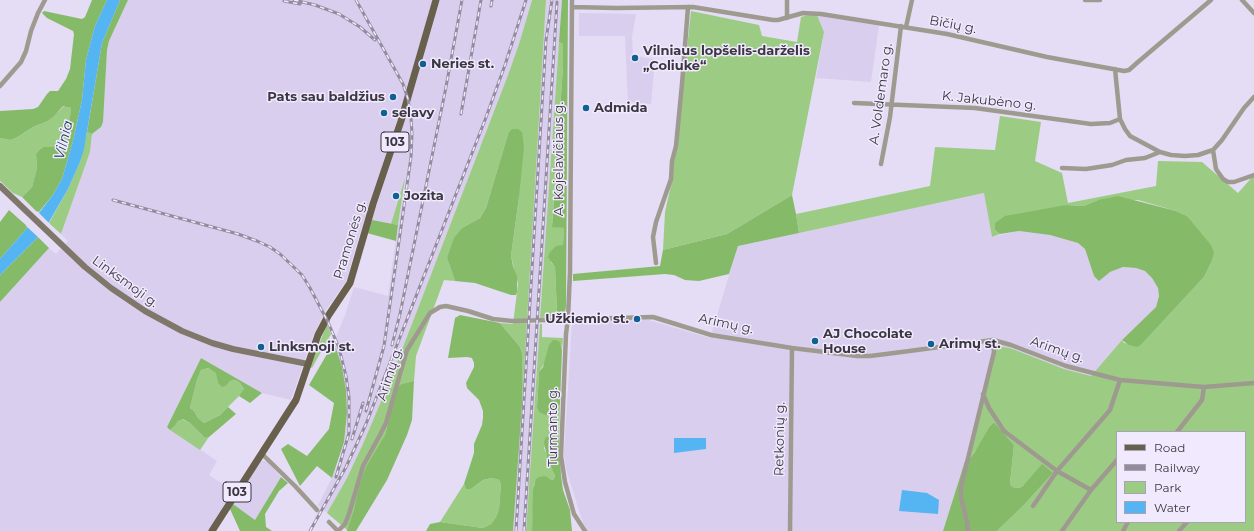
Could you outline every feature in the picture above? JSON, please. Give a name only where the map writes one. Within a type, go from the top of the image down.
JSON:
[{"type":"main road","name":"Pramonės g.","points":[[212,531],[296,400],[318,335],[325,321],[350,283],[373,204],[401,121],[436,0]]},
{"type":"main road","name":"Linksmoji g.","points":[[0,186],[85,267],[145,312],[182,331],[212,343],[233,349],[308,364]]},
{"type":"street","points":[[0,86],[21,62],[27,48],[33,25],[45,0]]},
{"type":"street","name":"A. Kojelavičiaus g.","points":[[568,318],[570,272],[572,0]]},
{"type":"street","points":[[787,0],[787,18]]},
{"type":"street","name":"A. Voldemaro g.","points":[[882,164],[904,26],[912,0]]},
{"type":"street","points":[[1085,0],[1100,0]]},
{"type":"street","name":"Bičių g.","points":[[572,7],[688,7],[773,20],[787,18],[803,13],[813,13],[904,26],[973,39],[1068,61],[1124,71],[1129,70],[1212,0]]},
{"type":"street","points":[[1242,0],[1254,13]]},
{"type":"street","points":[[656,263],[653,237],[656,222],[671,179],[672,161],[676,146],[688,7]]},
{"type":"street","points":[[1114,69],[1120,119],[1125,129],[1130,136],[1160,152],[1171,155],[1198,155],[1213,150],[1254,97]]},
{"type":"street","name":"K. Jakubėno g.","points":[[854,103],[975,108],[1091,124],[1110,123],[1120,119]]},
{"type":"street","points":[[1213,150],[1216,169],[1223,179],[1228,182],[1234,182],[1254,175]]},
{"type":"street","points":[[1062,168],[1086,169],[1112,165],[1126,160],[1145,158],[1160,152]]},
{"type":"street","name":"Arimų g.","points":[[338,531],[345,524],[363,466],[386,423],[407,350],[430,313],[440,307],[446,306],[500,320],[533,321],[568,318],[654,317],[711,335],[842,355],[870,356],[993,340],[1011,345],[1066,366],[1120,380],[1204,387],[1254,383]]},
{"type":"street","name":"Turmanto g.","points":[[568,318],[561,456],[565,482],[574,514],[585,531]]},
{"type":"street","points":[[968,531],[960,497],[961,487],[994,352],[993,340]]},
{"type":"street","name":"Retkonių g.","points":[[790,531],[792,348]]},
{"type":"street","points":[[1033,506],[1057,471],[1110,410],[1120,380]]},
{"type":"street","points":[[1178,431],[1202,400],[1204,387]]},
{"type":"street","points":[[983,394],[989,408],[1004,431],[1057,471],[1091,490]]},
{"type":"street","points":[[261,453],[317,510]]},
{"type":"street","points":[[1062,531],[1091,490],[1116,461]]},
{"type":"street","points":[[329,522],[338,531]]},
{"type":"street","points":[[1179,531],[1187,523]]},
{"type":"shaded area","points":[[128,0],[433,0],[406,93],[356,245],[347,280],[326,310],[313,336],[291,400],[262,393],[201,358],[167,427],[217,461],[209,475],[233,491],[208,531],[0,531],[0,302],[49,248],[56,254],[68,241],[61,234],[90,152],[92,134],[101,127],[109,41]]},
{"type":"shaded area","points":[[440,0],[532,0],[508,75],[391,378],[347,478],[327,513],[318,505],[339,461],[344,442],[347,413],[344,379],[334,342],[354,287],[388,296],[404,182],[391,224],[372,220],[407,112]]},
{"type":"shaded area","points":[[546,0],[562,0],[540,318],[527,318]]},
{"type":"shaded area","name":"Vilniaus lopšelis-darželis „Coliukė“","points":[[579,13],[636,14],[632,37],[633,56],[655,59],[651,104],[628,102],[625,36],[579,36]]},
{"type":"shaded area","points":[[817,15],[879,25],[871,82],[816,78],[824,32]]},
{"type":"shaded area","points":[[985,193],[992,237],[1019,231],[1050,235],[1078,243],[1085,249],[1094,276],[1123,267],[1136,268],[1145,271],[1152,278],[1158,288],[1159,296],[1156,307],[1122,340],[1091,376],[1064,369],[1010,348],[997,346],[970,458],[965,461],[943,531],[587,531],[566,469],[564,454],[572,321],[645,319],[710,338],[738,246]]},
{"type":"shaded area","points":[[527,324],[540,324],[526,531],[513,531]]},
{"type":"shaded area","points":[[260,461],[267,461],[281,477],[255,520],[233,504]]},
{"type":"green space","points":[[92,0],[107,0],[95,26],[86,60],[82,100],[73,141],[62,179],[53,195],[38,213],[22,197],[32,187],[37,168],[36,154],[39,150],[43,147],[64,147],[67,143],[71,108],[63,106],[48,121],[33,127],[16,138],[10,140],[0,138],[0,111],[33,109],[38,107],[50,91],[58,91],[66,79],[70,69],[74,34],[73,31],[47,18],[42,13],[44,11],[82,19],[85,17]]},
{"type":"green space","points":[[120,0],[128,0],[109,41],[107,50],[103,122],[101,127],[92,134],[87,132],[102,43]]},
{"type":"green space","points":[[532,0],[546,0],[522,405],[522,353],[520,347],[500,323],[513,324],[518,284],[511,256],[519,197],[508,134],[486,208],[480,218],[462,228],[447,258],[455,281],[444,280],[416,356],[414,381],[403,384],[396,391],[385,435],[347,530],[327,513],[347,478],[391,378],[508,75]]},
{"type":"green space","points":[[562,0],[568,0],[566,307],[565,312],[558,316],[555,267],[548,257],[550,252],[556,246],[563,245],[564,228],[552,227],[563,67],[563,44],[559,42]]},
{"type":"green space","points":[[691,11],[759,25],[762,36],[797,42],[801,17],[817,15],[824,32],[792,195],[727,234],[663,250],[665,212],[673,176]]},
{"type":"green space","points":[[559,42],[563,44],[563,67],[552,226],[564,228],[563,245],[551,262],[555,267],[558,316],[540,318]]},
{"type":"green space","points":[[64,106],[71,108],[68,143],[64,147],[43,147],[39,150],[36,154],[37,168],[32,187],[22,197],[13,193],[0,181],[0,138],[10,140],[16,138],[33,127],[48,121]]},
{"type":"green space","points":[[1000,116],[1041,122],[1035,161],[1062,173],[1068,203],[1156,186],[1158,161],[1202,162],[1238,193],[1254,175],[1254,531],[997,531],[1024,505],[1053,473],[1028,482],[1019,488],[1012,487],[1010,483],[1014,445],[994,422],[989,427],[978,448],[970,458],[997,346],[1010,348],[1064,369],[1091,376],[1122,340],[1124,343],[1141,345],[1204,277],[1211,263],[1187,216],[1176,211],[1138,200],[1098,200],[1084,206],[1066,205],[995,230],[1000,234],[992,237],[984,193],[799,233],[796,214],[930,186],[935,147],[995,150]]},
{"type":"green space","points":[[512,129],[518,129],[522,132],[524,147],[511,256],[517,276],[516,295],[511,295],[475,283],[455,281],[447,258],[454,238],[462,228],[480,218],[486,208],[508,134]]},
{"type":"green space","points":[[87,132],[92,134],[90,152],[61,234],[49,223],[68,189],[80,162]]},
{"type":"green space","points":[[405,178],[398,225],[391,224]]},
{"type":"green space","points":[[792,195],[799,233],[738,246],[729,274],[699,281],[685,280],[674,275],[665,274],[573,281],[573,274],[660,266],[663,250],[727,234]]},
{"type":"green space","points":[[1118,196],[1176,211],[1187,216],[1211,245],[1214,253],[1204,277],[1141,345],[1137,347],[1129,345],[1122,340],[1156,307],[1159,296],[1158,288],[1152,278],[1145,271],[1136,268],[1123,267],[1110,272],[1099,281],[1094,276],[1085,249],[1078,243],[1050,235],[1019,231],[1000,234],[995,230],[995,223],[1005,216],[1066,205],[1084,206],[1098,200]]},
{"type":"green space","points":[[9,210],[28,227],[0,259],[0,222]]},
{"type":"green space","points":[[372,220],[398,225],[396,241],[367,233]]},
{"type":"green space","points":[[38,237],[49,248],[0,302],[0,275]]},
{"type":"green space","points":[[460,315],[500,323],[520,347],[522,353],[522,405],[513,531],[426,531],[430,524],[440,522],[483,528],[491,524],[499,509],[501,484],[499,480],[492,478],[483,480],[471,489],[466,489],[464,484],[474,453],[474,444],[482,425],[483,411],[479,400],[467,388],[466,383],[474,367],[472,358],[448,358],[455,318]]},
{"type":"green space","points":[[327,324],[331,334],[312,368],[310,367]]},
{"type":"green space","points":[[540,324],[542,324],[542,337],[563,338],[562,350],[561,344],[545,362],[539,372],[537,408],[539,412],[558,409],[560,404],[559,438],[550,435],[544,448],[555,476],[552,480],[548,478],[534,484],[532,531],[526,531]]},
{"type":"green space","points":[[553,340],[560,342],[562,350],[560,404],[554,414],[548,416],[539,412],[537,408],[539,372],[543,367],[549,345]]},
{"type":"green space","points":[[334,342],[342,367],[346,390],[347,413],[344,442],[332,478],[317,466],[300,486],[281,449],[288,444],[307,456],[329,429],[334,403],[309,385]]},
{"type":"green space","points":[[201,358],[262,393],[250,403],[239,396],[244,389],[240,383],[235,380],[230,381],[227,385],[222,387],[218,383],[216,373],[208,368],[201,370],[190,408],[204,423],[220,415],[228,407],[236,414],[209,437],[205,438],[190,423],[183,419],[178,421],[170,430],[167,427]]},
{"type":"green space","points":[[208,368],[217,373],[218,383],[227,385],[230,381],[235,380],[240,383],[244,389],[243,392],[220,415],[204,423],[190,408],[201,370]]},
{"type":"green space","points":[[414,381],[412,420],[387,480],[356,531],[347,531],[366,467],[385,435],[396,391],[402,384]]},
{"type":"green space","points":[[182,419],[190,423],[205,438],[209,437],[200,450],[170,430],[178,421]]},
{"type":"green space","points":[[994,422],[1014,445],[1010,483],[1012,487],[1019,488],[1023,486],[1042,464],[1053,473],[1024,505],[997,531],[943,531],[965,461],[975,452],[989,427]]},
{"type":"green space","points":[[550,435],[559,438],[563,490],[570,510],[572,531],[532,531],[533,490],[536,479],[545,476],[552,480],[555,476],[547,457],[544,443],[545,438]]},
{"type":"green space","points":[[281,477],[288,483],[279,491],[265,514],[266,527],[272,531],[240,531],[230,509],[233,504],[255,520]]},
{"type":"green space","points":[[492,478],[499,480],[501,484],[499,509],[491,524],[483,528],[440,522],[464,484],[466,489],[471,489],[483,480]]},
{"type":"water","points":[[107,0],[120,0],[102,43],[84,149],[80,162],[68,189],[49,222],[38,237],[0,275],[0,259],[53,195],[62,179],[73,141],[82,100],[86,60],[95,26]]},
{"type":"water","points":[[674,438],[706,438],[706,449],[674,453]]},
{"type":"water","points":[[902,490],[927,493],[939,500],[938,514],[899,511]]},
{"type":"pier","points":[[37,211],[50,224],[39,238],[26,226]]},
{"type":"railway","points":[[294,0],[315,5],[339,14],[360,27],[375,40]]},
{"type":"railway","points":[[356,0],[403,84],[408,99],[412,134],[411,157],[384,346],[366,411]]},
{"type":"railway","points":[[392,345],[400,314],[462,0]]},
{"type":"railway","points":[[461,114],[481,0]]},
{"type":"railway","points":[[491,6],[492,0]]},
{"type":"railway","points":[[310,531],[346,467],[366,424],[485,120],[526,0]]},
{"type":"railway","points":[[516,531],[546,40],[552,0]]},
{"type":"railway","points":[[284,1],[300,4]]},
{"type":"railway","points":[[524,531],[557,2]]},
{"type":"railway","points":[[113,200],[238,234],[257,241],[280,254],[302,275],[328,322],[339,348],[346,376],[349,397],[349,433],[336,477]]},
{"type":"railway","points":[[352,439],[363,403]]},
{"type":"place","name":"Vilniaus lopšelis-darželis „Coliukė“","points":[[635,58]]},
{"type":"place","name":"Neries st.","points":[[423,64]]},
{"type":"place","name":"Pats sau baldžius","points":[[393,97]]},
{"type":"place","name":"Admida","points":[[586,108]]},
{"type":"place","name":"selavy","points":[[384,113]]},
{"type":"place","name":"Jozita","points":[[396,196]]},
{"type":"place","name":"Užkiemio st.","points":[[637,319]]},
{"type":"place","name":"AJ Chocolate House","points":[[815,341]]},
{"type":"place","name":"Arimų st.","points":[[931,344]]},
{"type":"place","name":"Linksmoji st.","points":[[261,347]]},
{"type":"water label","name":"Vilnia","points":[[64,140]]}]
